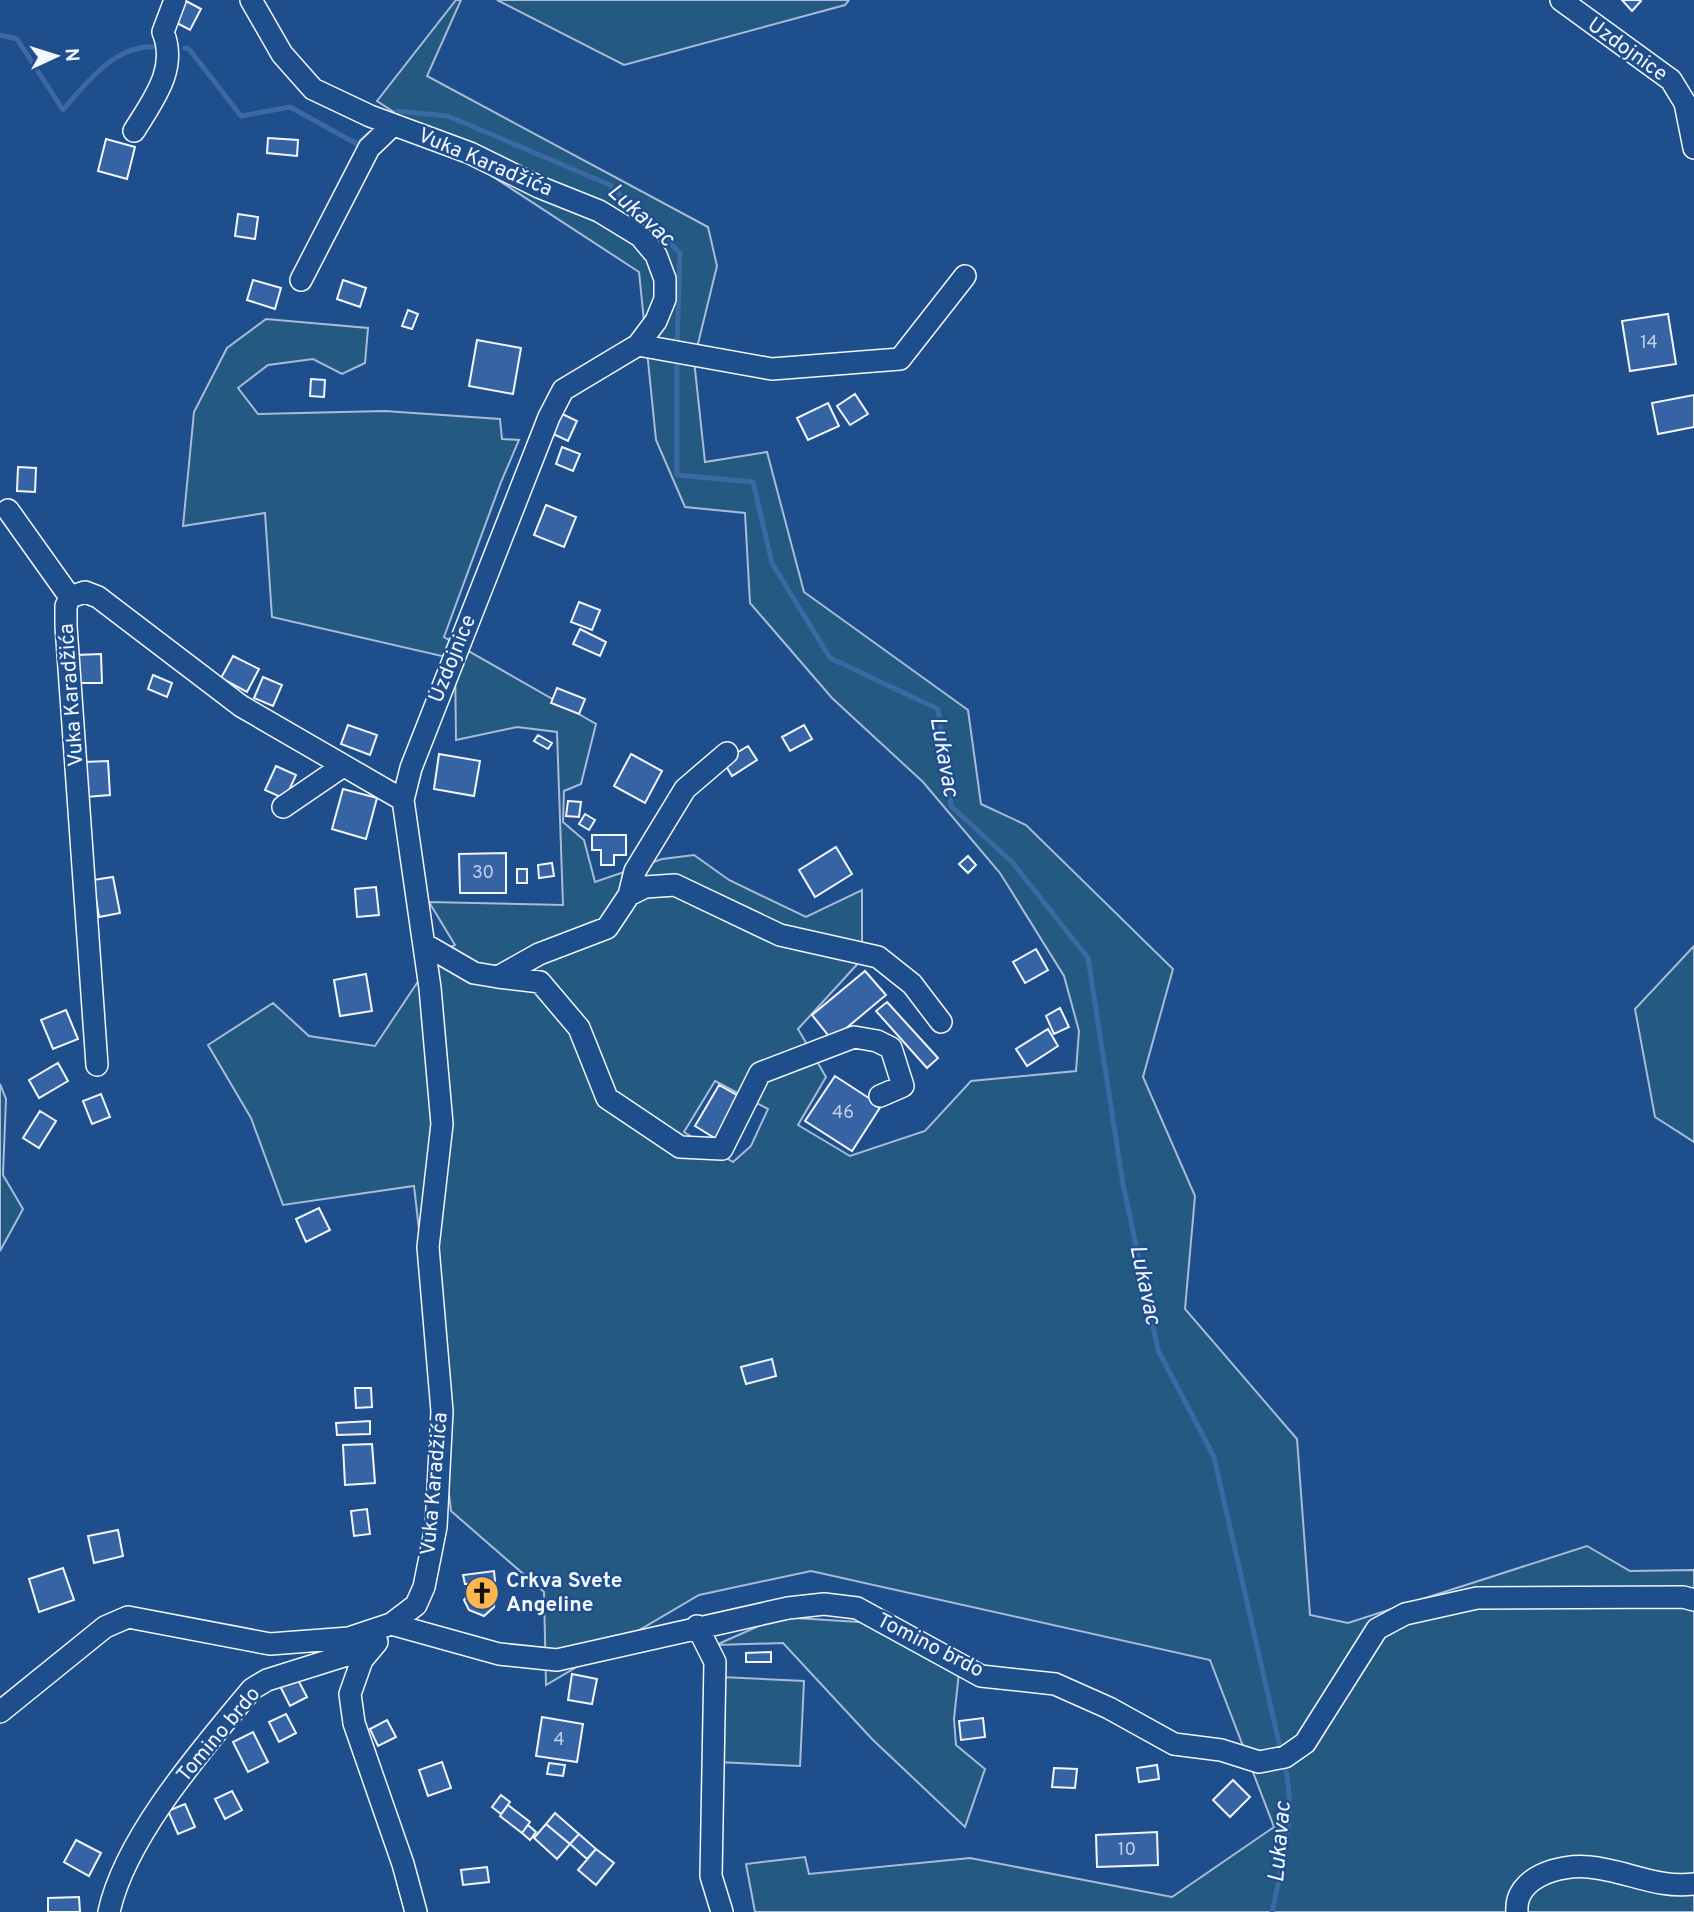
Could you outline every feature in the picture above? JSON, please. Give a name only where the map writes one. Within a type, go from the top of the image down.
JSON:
[{"type":"street","points":[[134,131],[160,88],[166,71],[170,49],[163,32],[175,0]]},
{"type":"street","name":"Vuka Karadžića","points":[[251,0],[282,54],[313,89],[393,125],[470,153],[539,187],[599,211],[640,236],[656,255],[665,279],[665,299],[656,321],[638,345]]},
{"type":"street","name":"Uzdojnice","points":[[1561,0],[1671,80],[1685,103],[1694,148]]},
{"type":"street","points":[[301,280],[369,148],[393,125]]},
{"type":"street","points":[[638,345],[772,369],[900,359],[965,276]]},
{"type":"street","name":"Uzdojnice","points":[[424,944],[403,800],[411,768],[549,417],[564,390],[638,345]]},
{"type":"street","points":[[8,510],[70,597]]},
{"type":"street","name":"Vuka Karadžića","points":[[97,1065],[66,625],[66,606],[70,597],[85,593],[98,597],[242,706],[403,800]]},
{"type":"street","points":[[498,977],[539,954],[607,928],[629,895],[635,871],[685,789],[727,753]]},
{"type":"street","points":[[283,807],[343,766]]},
{"type":"street","points":[[629,895],[645,887],[675,885],[780,935],[878,957],[912,984],[941,1021]]},
{"type":"street","points":[[424,944],[474,973],[540,982],[579,1028],[607,1098],[680,1147],[722,1149],[760,1073],[854,1037],[877,1041],[891,1048],[903,1086],[880,1096]]},
{"type":"street","name":"Vuka Karadžića","points":[[0,1712],[105,1627],[128,1617],[141,1617],[270,1644],[349,1638],[391,1624],[416,1605],[424,1587],[436,1527],[442,1411],[428,1247],[442,1124],[424,944]]},
{"type":"street","name":"Tomino brdo","points":[[109,1912],[114,1889],[130,1854],[184,1775],[252,1689],[267,1680],[350,1654],[391,1624],[499,1654],[557,1660],[697,1626],[788,1608],[824,1604],[857,1608],[981,1676],[1055,1684],[1109,1708],[1174,1744],[1221,1750],[1259,1762],[1285,1757],[1305,1743],[1377,1629],[1405,1614],[1477,1598],[1682,1597],[1694,1600]]},
{"type":"street","points":[[391,1624],[362,1660],[350,1694],[354,1723],[403,1864],[416,1912]]},
{"type":"street","points":[[697,1626],[715,1662],[711,1875],[722,1912]]},
{"type":"street","points":[[1517,1912],[1516,1902],[1524,1887],[1535,1877],[1572,1867],[1615,1871],[1633,1878],[1679,1886],[1694,1884]]},
{"type":"shaded area","points":[[456,0],[461,0],[427,76],[708,227],[717,266],[694,360],[705,462],[767,452],[804,592],[968,710],[981,804],[1026,825],[1173,969],[1143,1077],[1195,1196],[1185,1309],[1297,1439],[1310,1615],[1348,1623],[1587,1546],[1630,1571],[1694,1570],[1694,1912],[755,1912],[746,1864],[805,1857],[809,1874],[970,1858],[1172,1897],[1274,1827],[1210,1660],[811,1571],[699,1595],[546,1685],[544,1592],[451,1511],[414,1186],[283,1205],[251,1118],[208,1045],[273,1003],[309,1036],[375,1046],[437,953],[455,945],[429,902],[563,905],[557,732],[517,727],[456,740],[455,659],[272,617],[265,513],[183,526],[194,412],[227,348],[266,319],[368,328],[365,363],[342,374],[313,359],[268,365],[238,388],[258,414],[385,411],[500,419],[502,439],[519,440],[444,637],[596,724],[581,784],[564,791],[563,822],[584,840],[595,882],[662,859],[694,855],[729,880],[806,917],[862,890],[862,959],[798,1029],[826,1077],[798,1125],[850,1156],[925,1131],[971,1081],[1076,1071],[1079,1031],[1064,976],[1000,873],[923,782],[832,698],[750,603],[745,513],[685,507],[656,440],[639,272],[377,101]],"holes":[[[715,1081],[768,1109],[751,1146],[733,1162],[684,1132]]]},
{"type":"shaded area","points":[[497,0],[849,0],[845,5],[624,65]]},
{"type":"shaded area","points":[[1694,946],[1694,1142],[1655,1117],[1635,1009]]},
{"type":"shaded area","points":[[0,1084],[6,1099],[3,1175],[23,1209],[0,1251]]},
{"type":"shaded area","points":[[779,1617],[875,1623],[959,1672],[954,1719],[956,1745],[985,1769],[965,1827],[872,1739],[783,1643],[716,1645]]},
{"type":"shaded area","points":[[721,1677],[804,1681],[800,1766],[717,1762]]},
{"type":"building","points":[[1622,0],[1640,0],[1641,1],[1632,11]]},
{"type":"building","points":[[186,1],[201,9],[190,30],[175,22]]},
{"type":"building","points":[[268,138],[298,140],[297,156],[267,153]]},
{"type":"building","points":[[106,139],[135,147],[127,179],[98,171]]},
{"type":"building","points":[[238,214],[258,217],[255,239],[235,236]]},
{"type":"building","points":[[253,280],[281,288],[275,309],[247,300]]},
{"type":"building","points":[[343,280],[366,288],[360,307],[337,299]]},
{"type":"building","points":[[408,310],[418,314],[412,329],[402,326]]},
{"type":"building","points":[[1668,314],[1676,364],[1630,371],[1622,321]]},
{"type":"building","points":[[477,340],[521,348],[513,394],[469,386]]},
{"type":"building","points":[[311,379],[325,380],[324,397],[310,396]]},
{"type":"building","points":[[855,394],[868,414],[850,425],[837,406]]},
{"type":"building","points":[[1694,395],[1694,427],[1658,434],[1652,403]]},
{"type":"building","points":[[828,403],[839,426],[808,440],[797,418]]},
{"type":"building","points":[[556,411],[577,421],[568,441],[547,431]]},
{"type":"building","points":[[562,447],[580,454],[573,471],[556,464]]},
{"type":"building","points":[[18,467],[36,468],[35,492],[17,491]]},
{"type":"building","points":[[546,505],[576,517],[564,547],[534,535]]},
{"type":"building","points":[[579,602],[600,610],[592,630],[571,622]]},
{"type":"building","points":[[580,629],[606,642],[600,656],[573,644]]},
{"type":"building","points":[[101,654],[102,683],[77,683],[76,655]]},
{"type":"building","points":[[233,656],[259,669],[247,692],[221,678]]},
{"type":"building","points":[[153,675],[172,683],[167,697],[148,689]]},
{"type":"building","points":[[263,677],[282,685],[273,706],[254,698]]},
{"type":"building","points":[[557,688],[585,699],[579,714],[551,703]]},
{"type":"building","points":[[348,725],[377,735],[370,755],[341,744]]},
{"type":"building","points":[[804,725],[812,739],[790,751],[782,737]]},
{"type":"building","points":[[538,735],[552,743],[548,749],[534,741]]},
{"type":"building","points":[[748,746],[757,760],[732,776],[723,761]]},
{"type":"building","points":[[439,754],[480,761],[474,796],[434,789]]},
{"type":"building","points":[[631,754],[662,771],[645,803],[614,786]]},
{"type":"building","points":[[108,761],[110,795],[86,797],[84,762]]},
{"type":"building","points":[[276,766],[296,775],[285,799],[265,790]]},
{"type":"building","points":[[343,789],[377,798],[366,839],[332,829]]},
{"type":"building","points":[[568,801],[581,802],[579,817],[566,816]]},
{"type":"building","points":[[585,814],[595,820],[589,830],[579,824]]},
{"type":"building","points":[[592,835],[626,835],[626,855],[614,855],[614,865],[601,865],[601,850],[592,850]]},
{"type":"building","points":[[836,847],[852,874],[815,897],[799,870]]},
{"type":"building","points":[[506,853],[506,893],[460,893],[459,854]]},
{"type":"building","points":[[968,856],[976,865],[968,873],[959,864]]},
{"type":"building","points":[[552,863],[554,876],[539,878],[538,865]]},
{"type":"building","points":[[517,869],[527,869],[527,883],[517,883]]},
{"type":"building","points":[[113,877],[120,913],[99,917],[93,880]]},
{"type":"building","points":[[376,887],[379,915],[357,917],[355,889]]},
{"type":"building","points":[[1036,949],[1048,970],[1025,983],[1013,962]]},
{"type":"building","points":[[865,971],[886,995],[832,1040],[812,1015]]},
{"type":"building","points":[[366,974],[372,1011],[340,1016],[334,980]]},
{"type":"building","points":[[887,1002],[938,1058],[927,1068],[876,1011]]},
{"type":"building","points":[[1060,1008],[1069,1027],[1054,1034],[1046,1016]]},
{"type":"building","points":[[66,1010],[78,1039],[53,1049],[41,1020]]},
{"type":"building","points":[[1048,1029],[1058,1046],[1027,1066],[1016,1049]]},
{"type":"building","points":[[58,1063],[68,1081],[39,1098],[29,1080]]},
{"type":"building","points":[[835,1076],[881,1106],[852,1151],[805,1121]]},
{"type":"building","points":[[719,1085],[742,1098],[718,1140],[695,1126]]},
{"type":"building","points":[[101,1094],[110,1117],[92,1124],[83,1101]]},
{"type":"building","points":[[40,1111],[56,1121],[39,1148],[23,1138]]},
{"type":"building","points":[[319,1208],[330,1230],[306,1242],[296,1219]]},
{"type":"building","points":[[772,1359],[776,1376],[746,1384],[741,1367]]},
{"type":"building","points":[[355,1388],[371,1388],[372,1407],[356,1408]]},
{"type":"building","points":[[370,1421],[370,1434],[337,1435],[336,1423]]},
{"type":"building","points":[[372,1444],[375,1483],[345,1485],[343,1445]]},
{"type":"building","points":[[367,1509],[370,1534],[354,1536],[351,1511]]},
{"type":"building","points":[[118,1530],[123,1556],[94,1563],[88,1536]]},
{"type":"building","points":[[63,1568],[74,1600],[39,1612],[29,1579]]},
{"type":"building","name":"Crkva Svete Angeline","points":[[494,1571],[495,1581],[488,1582],[495,1595],[494,1607],[484,1616],[469,1610],[464,1600],[472,1591],[471,1584],[465,1584],[463,1575]]},
{"type":"building","points":[[771,1652],[771,1662],[746,1662],[746,1653]]},
{"type":"building","points":[[572,1674],[597,1679],[592,1704],[568,1700]]},
{"type":"building","points":[[297,1678],[307,1697],[290,1706],[280,1686]]},
{"type":"building","points":[[286,1714],[296,1733],[279,1742],[269,1722]]},
{"type":"building","points":[[542,1717],[583,1724],[577,1762],[536,1756]]},
{"type":"building","points":[[983,1718],[985,1737],[961,1740],[959,1721]]},
{"type":"building","points":[[387,1720],[396,1737],[378,1746],[370,1729]]},
{"type":"building","points":[[253,1732],[268,1762],[248,1772],[233,1742]]},
{"type":"building","points":[[442,1762],[451,1788],[428,1796],[419,1770]]},
{"type":"building","points":[[549,1763],[565,1765],[563,1776],[547,1774]]},
{"type":"building","points":[[1157,1765],[1159,1779],[1139,1782],[1137,1768]]},
{"type":"building","points":[[1054,1768],[1077,1769],[1075,1788],[1052,1787]]},
{"type":"building","points":[[1233,1780],[1250,1797],[1230,1817],[1213,1800]]},
{"type":"building","points":[[232,1791],[242,1810],[225,1819],[215,1799]]},
{"type":"building","points":[[501,1795],[510,1802],[501,1814],[492,1807]]},
{"type":"building","points":[[185,1804],[195,1827],[178,1834],[168,1811]]},
{"type":"building","points":[[508,1805],[530,1822],[522,1833],[500,1816]]},
{"type":"building","points":[[555,1813],[579,1834],[570,1844],[546,1824]]},
{"type":"building","points":[[546,1824],[570,1844],[557,1859],[534,1838]]},
{"type":"building","points":[[528,1825],[536,1832],[530,1840],[522,1833]]},
{"type":"building","points":[[1157,1832],[1158,1865],[1097,1867],[1096,1835]]},
{"type":"building","points":[[579,1834],[596,1849],[587,1859],[570,1844]]},
{"type":"building","points":[[76,1840],[101,1853],[89,1876],[64,1862]]},
{"type":"building","points":[[596,1849],[614,1863],[596,1885],[578,1870]]},
{"type":"building","points":[[487,1867],[489,1882],[463,1885],[461,1870]]},
{"type":"building","points":[[79,1897],[80,1912],[48,1912],[48,1898]]},
{"type":"waterway","name":"Lukavac","points":[[0,35],[17,39],[63,110],[91,78],[115,59],[127,52],[155,47]]},
{"type":"waterway","name":"Lukavac","points":[[185,48],[189,49],[241,116],[290,107],[357,144],[369,134]]},
{"type":"waterway","name":"Lukavac","points":[[397,111],[448,116],[610,185],[680,253],[677,346]]},
{"type":"waterway","name":"Lukavac","points":[[677,356],[677,475],[753,482],[772,563],[830,658],[938,709],[951,806],[1012,862],[1088,958],[1123,1184],[1158,1350],[1214,1457],[1279,1743]]},
{"type":"waterway","name":"Lukavac","points":[[1272,1912],[1288,1824],[1289,1789],[1286,1772]]},
{"type":"place","name":"Crkva Svete Angeline","points":[[482,1593]]}]
